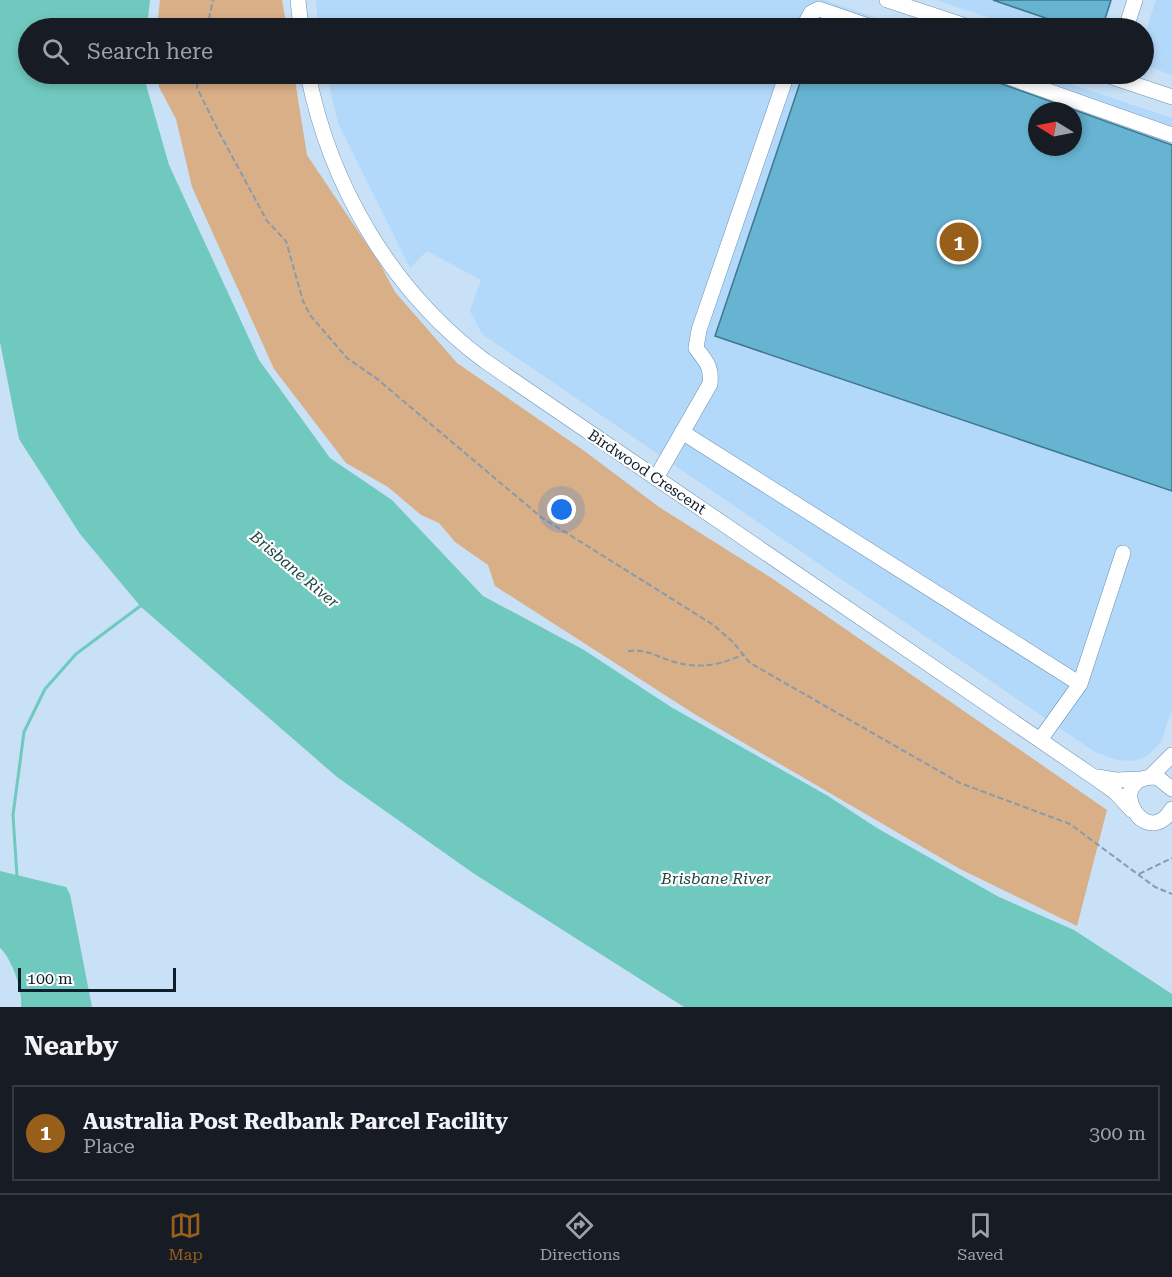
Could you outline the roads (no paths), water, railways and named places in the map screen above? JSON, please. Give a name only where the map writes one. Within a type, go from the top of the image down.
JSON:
[{"type":"street","points":[[298,0],[300,18]]},
{"type":"street","points":[[887,0],[915,4],[948,18]]},
{"type":"street","points":[[1129,18],[1136,0]]},
{"type":"street","points":[[808,18],[811,13],[819,9],[845,18]]},
{"type":"street","name":"Birdwood Crescent","points":[[310,84],[329,151],[352,203],[380,249],[427,311],[485,361],[1094,777],[1115,792],[1132,810]]},
{"type":"street","points":[[656,478],[710,384],[709,362],[696,348],[699,330],[784,84]]},
{"type":"street","points":[[1028,84],[1172,135]]},
{"type":"street","points":[[1135,84],[1172,97]]},
{"type":"street","points":[[682,432],[1080,684]]},
{"type":"street","points":[[1040,740],[1080,684],[1123,553]]},
{"type":"street","points":[[1172,755],[1137,783],[1130,795],[1132,810],[1137,816],[1150,822],[1165,818],[1172,809]]},
{"type":"street","points":[[1094,777],[1116,780],[1146,778],[1163,780],[1172,789]]},
{"type":"water","name":"Brisbane River","points":[[0,0],[150,0],[148,18],[18,18],[18,84],[146,84],[169,165],[259,360],[330,458],[392,500],[483,596],[584,650],[671,707],[999,897],[1074,930],[1172,994],[1172,1007],[684,1007],[473,873],[337,777],[141,607],[80,534],[19,439],[0,342]]},
{"type":"water","points":[[0,871],[66,887],[70,894],[92,1007],[21,1007],[16,975],[9,959],[0,948]]},
{"type":"waterway","points":[[17,876],[13,815],[24,732],[45,689],[76,654],[143,604]]},
{"type":"place","name":"Australia Post Redbank Parcel Facility","points":[[959,242]]}]
